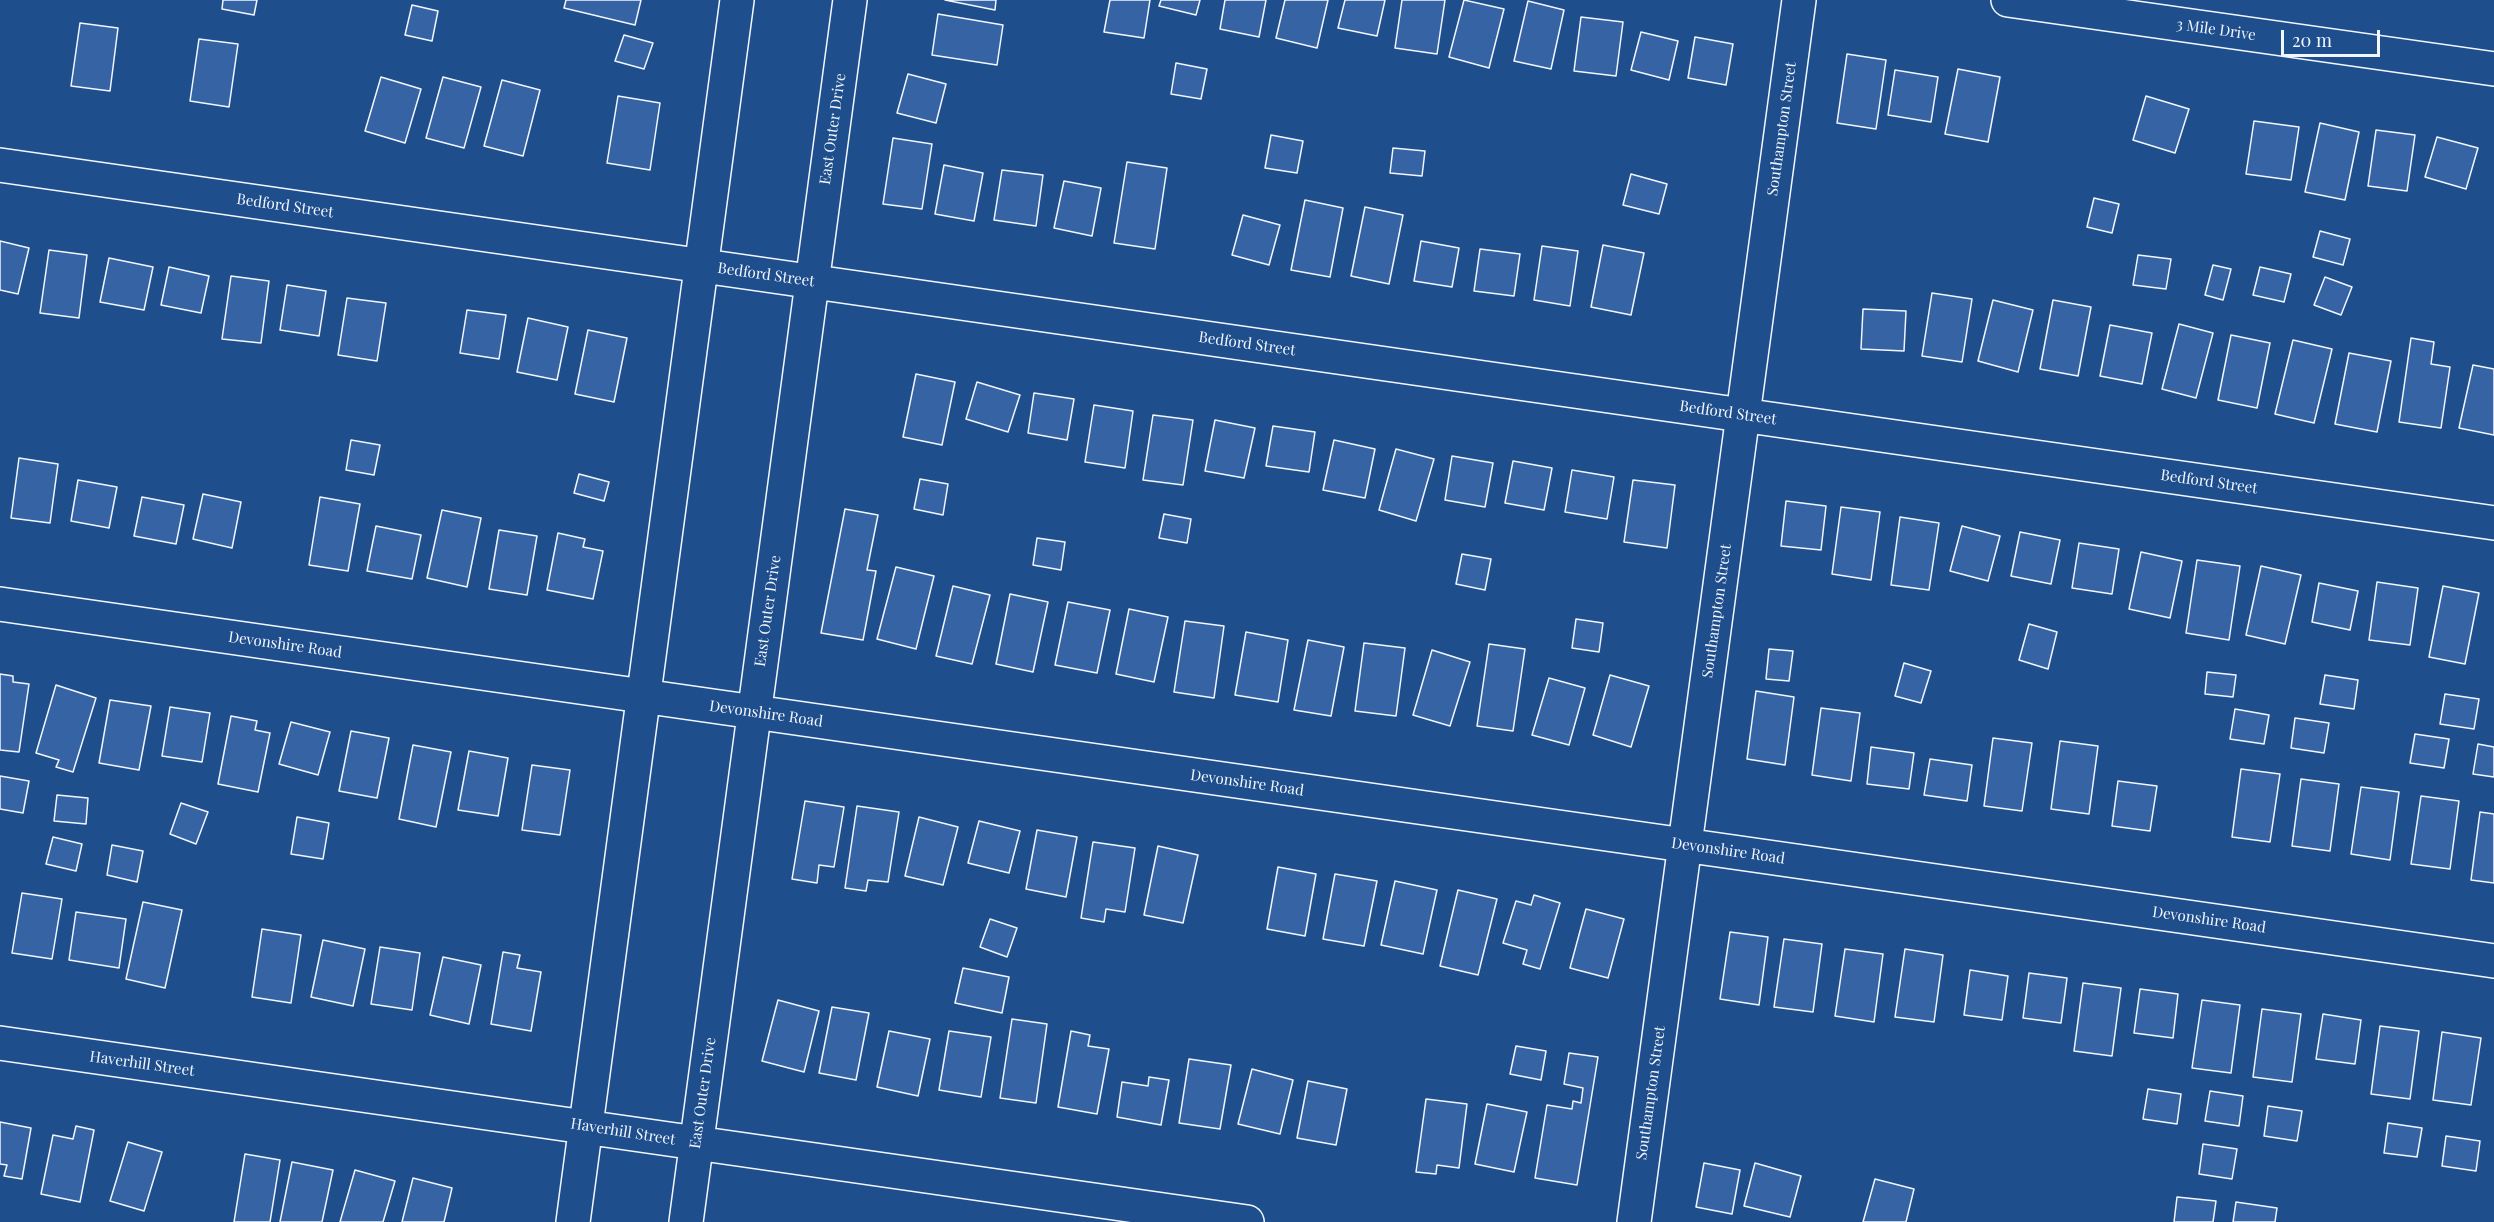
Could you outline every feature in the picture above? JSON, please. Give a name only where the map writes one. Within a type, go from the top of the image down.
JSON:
[{"type":"street","points":[[573,1222],[737,0]]},
{"type":"street","name":"East Outer Drive","points":[[686,1222],[850,0]]},
{"type":"street","name":"Southampton Street","points":[[1634,1222],[1799,0]]},
{"type":"street","name":"3 Mile Drive","points":[[2008,0],[2494,69]]},
{"type":"street","name":"Bedford Street","points":[[0,165],[2494,523]]},
{"type":"street","name":"Devonshire Road","points":[[0,604],[2494,961]]},
{"type":"street","name":"Haverhill Street","points":[[0,1044],[1247,1222]]},
{"type":"building","points":[[223,0],[257,0],[254,15],[222,9]]},
{"type":"building","points":[[566,0],[641,0],[635,25],[564,8]]},
{"type":"building","points":[[945,0],[996,0],[995,10]]},
{"type":"building","points":[[1110,0],[1150,0],[1144,38],[1104,32]]},
{"type":"building","points":[[1161,0],[1200,0],[1196,15],[1159,6]]},
{"type":"building","points":[[1225,0],[1266,0],[1259,37],[1220,29]]},
{"type":"building","points":[[1285,0],[1328,0],[1317,48],[1276,38]]},
{"type":"building","points":[[1345,0],[1385,0],[1377,36],[1338,28]]},
{"type":"building","points":[[1402,0],[1445,0],[1437,54],[1395,48]]},
{"type":"building","points":[[1464,0],[1504,9],[1489,68],[1449,57]]},
{"type":"building","points":[[1528,1],[1564,10],[1551,69],[1514,61]]},
{"type":"building","points":[[412,5],[438,11],[432,41],[405,35]]},
{"type":"building","points":[[938,14],[1003,25],[997,65],[932,55]]},
{"type":"building","points":[[1581,17],[1623,22],[1616,76],[1574,71]]},
{"type":"building","points":[[80,23],[118,28],[110,91],[71,86]]},
{"type":"building","points":[[1641,32],[1678,41],[1669,80],[1631,70]]},
{"type":"building","points":[[624,35],[653,43],[644,69],[615,61]]},
{"type":"building","points":[[1695,37],[1733,44],[1726,85],[1688,78]]},
{"type":"building","points":[[199,39],[238,44],[229,107],[190,101]]},
{"type":"building","points":[[1847,54],[1886,60],[1876,129],[1837,123]]},
{"type":"building","points":[[1176,63],[1207,69],[1201,99],[1171,94]]},
{"type":"building","points":[[1958,69],[2000,77],[1988,142],[1945,134]]},
{"type":"building","points":[[1895,70],[1938,77],[1931,122],[1888,115]]},
{"type":"building","points":[[908,74],[946,84],[936,123],[897,113]]},
{"type":"building","points":[[381,77],[421,89],[405,143],[365,131]]},
{"type":"building","points":[[443,77],[481,87],[464,148],[426,138]]},
{"type":"building","points":[[502,80],[540,90],[523,156],[484,146]]},
{"type":"building","points":[[618,96],[660,103],[650,170],[607,163]]},
{"type":"building","points":[[2146,96],[2189,109],[2175,153],[2133,140]]},
{"type":"building","points":[[2254,121],[2299,127],[2291,180],[2246,174]]},
{"type":"building","points":[[2320,123],[2359,132],[2345,200],[2305,192]]},
{"type":"building","points":[[2376,130],[2415,135],[2407,191],[2368,186]]},
{"type":"building","points":[[1271,135],[1303,141],[1297,173],[1265,168]]},
{"type":"building","points":[[2437,137],[2478,148],[2466,189],[2425,177]]},
{"type":"building","points":[[893,138],[932,144],[922,209],[883,204]]},
{"type":"building","points":[[1393,148],[1425,151],[1422,176],[1390,173]]},
{"type":"building","points":[[1127,162],[1167,168],[1155,249],[1114,243]]},
{"type":"building","points":[[944,165],[983,173],[974,221],[935,214]]},
{"type":"building","points":[[1002,170],[1043,175],[1036,226],[994,220]]},
{"type":"building","points":[[1631,174],[1667,184],[1659,214],[1623,205]]},
{"type":"building","points":[[1064,181],[1101,188],[1092,236],[1054,228]]},
{"type":"building","points":[[2094,198],[2119,204],[2112,233],[2087,227]]},
{"type":"building","points":[[1305,200],[1343,208],[1330,277],[1291,270]]},
{"type":"building","points":[[1365,207],[1403,215],[1389,284],[1351,276]]},
{"type":"building","points":[[1243,215],[1280,225],[1269,265],[1232,255]]},
{"type":"building","points":[[2320,231],[2350,239],[2343,265],[2313,257]]},
{"type":"building","points":[[0,241],[29,248],[18,294],[0,290]]},
{"type":"building","points":[[1421,241],[1459,248],[1452,287],[1414,281]]},
{"type":"building","points":[[1603,245],[1644,253],[1631,315],[1591,307]]},
{"type":"building","points":[[1542,246],[1578,251],[1570,306],[1534,300]]},
{"type":"building","points":[[1480,249],[1520,254],[1514,296],[1474,291]]},
{"type":"building","points":[[49,250],[87,255],[79,318],[40,313]]},
{"type":"building","points":[[2138,255],[2171,259],[2166,289],[2133,285]]},
{"type":"building","points":[[109,258],[153,267],[144,310],[100,302]]},
{"type":"building","points":[[2213,265],[2231,269],[2223,300],[2205,295]]},
{"type":"building","points":[[169,267],[209,276],[201,313],[161,305]]},
{"type":"building","points":[[2260,267],[2291,274],[2284,302],[2253,295]]},
{"type":"building","points":[[231,276],[269,281],[261,343],[222,339]]},
{"type":"building","points":[[2325,277],[2352,287],[2341,315],[2314,305]]},
{"type":"building","points":[[287,285],[326,291],[319,336],[280,330]]},
{"type":"building","points":[[1932,293],[1972,299],[1962,362],[1922,356]]},
{"type":"building","points":[[347,298],[386,303],[377,361],[338,355]]},
{"type":"building","points":[[1993,300],[2033,310],[2018,372],[1978,361]]},
{"type":"building","points":[[2053,300],[2091,307],[2078,376],[2040,369]]},
{"type":"building","points":[[1863,309],[1906,311],[1904,351],[1861,349]]},
{"type":"building","points":[[467,310],[506,315],[499,359],[460,353]]},
{"type":"building","points":[[528,318],[568,327],[557,380],[517,372]]},
{"type":"building","points":[[2179,324],[2213,333],[2196,398],[2162,389]]},
{"type":"building","points":[[2110,325],[2152,333],[2142,384],[2100,376]]},
{"type":"building","points":[[588,330],[627,338],[614,402],[575,394]]},
{"type":"building","points":[[2231,335],[2270,343],[2257,408],[2218,400]]},
{"type":"building","points":[[2411,338],[2434,342],[2431,364],[2450,367],[2441,428],[2399,422]]},
{"type":"building","points":[[2293,340],[2332,349],[2314,423],[2275,414]]},
{"type":"building","points":[[2349,353],[2391,361],[2377,432],[2335,424]]},
{"type":"building","points":[[2473,365],[2494,369],[2494,435],[2459,428]]},
{"type":"building","points":[[916,374],[955,382],[942,445],[903,437]]},
{"type":"building","points":[[977,382],[1020,395],[1008,432],[966,419]]},
{"type":"building","points":[[1034,393],[1074,399],[1067,440],[1028,433]]},
{"type":"building","points":[[1094,405],[1133,411],[1125,468],[1085,462]]},
{"type":"building","points":[[1153,415],[1193,420],[1183,485],[1143,480]]},
{"type":"building","points":[[1215,420],[1255,428],[1244,478],[1205,471]]},
{"type":"building","points":[[1273,426],[1315,432],[1309,472],[1266,466]]},
{"type":"building","points":[[351,440],[380,445],[374,475],[346,470]]},
{"type":"building","points":[[1334,440],[1375,449],[1365,498],[1323,490]]},
{"type":"building","points":[[1396,449],[1434,459],[1416,521],[1379,510]]},
{"type":"building","points":[[1452,456],[1493,463],[1485,507],[1445,500]]},
{"type":"building","points":[[19,458],[58,464],[50,523],[11,518]]},
{"type":"building","points":[[1513,461],[1552,468],[1544,510],[1505,503]]},
{"type":"building","points":[[1572,470],[1614,477],[1607,519],[1565,512]]},
{"type":"building","points":[[579,474],[609,482],[604,501],[574,493]]},
{"type":"building","points":[[920,479],[948,484],[943,515],[914,509]]},
{"type":"building","points":[[78,480],[117,487],[109,528],[71,521]]},
{"type":"building","points":[[1633,480],[1675,485],[1667,548],[1624,542]]},
{"type":"building","points":[[203,494],[241,502],[232,548],[193,539]]},
{"type":"building","points":[[142,497],[184,505],[176,544],[134,536]]},
{"type":"building","points":[[320,497],[360,504],[348,571],[309,565]]},
{"type":"building","points":[[1786,501],[1826,506],[1821,550],[1781,546]]},
{"type":"building","points":[[1841,507],[1880,512],[1871,580],[1832,574]]},
{"type":"building","points":[[845,509],[878,515],[867,570],[876,571],[863,640],[821,633]]},
{"type":"building","points":[[442,510],[481,518],[467,587],[427,578]]},
{"type":"building","points":[[1164,514],[1191,519],[1187,543],[1159,538]]},
{"type":"building","points":[[1900,517],[1939,523],[1929,590],[1891,585]]},
{"type":"building","points":[[376,526],[421,535],[412,579],[367,571]]},
{"type":"building","points":[[1962,526],[2000,536],[1988,581],[1950,571]]},
{"type":"building","points":[[499,530],[537,536],[527,595],[489,589]]},
{"type":"building","points":[[2020,532],[2060,540],[2051,584],[2011,576]]},
{"type":"building","points":[[558,533],[585,539],[583,547],[603,551],[593,599],[547,590]]},
{"type":"building","points":[[1037,538],[1065,542],[1061,570],[1033,565]]},
{"type":"building","points":[[2079,543],[2119,549],[2112,594],[2072,588]]},
{"type":"building","points":[[2141,552],[2182,561],[2170,618],[2129,609]]},
{"type":"building","points":[[1462,554],[1491,559],[1485,590],[1456,584]]},
{"type":"building","points":[[2197,560],[2240,566],[2229,640],[2186,633]]},
{"type":"building","points":[[2261,566],[2301,575],[2285,644],[2246,635]]},
{"type":"building","points":[[896,567],[934,576],[916,649],[877,639]]},
{"type":"building","points":[[2377,582],[2418,588],[2410,645],[2369,640]]},
{"type":"building","points":[[2319,583],[2358,591],[2350,630],[2312,622]]},
{"type":"building","points":[[953,586],[990,595],[972,664],[936,656]]},
{"type":"building","points":[[2443,586],[2479,593],[2465,664],[2429,657]]},
{"type":"building","points":[[1010,594],[1048,602],[1033,672],[996,664]]},
{"type":"building","points":[[1068,602],[1110,610],[1097,673],[1055,665]]},
{"type":"building","points":[[1129,609],[1168,617],[1154,682],[1116,674]]},
{"type":"building","points":[[1576,619],[1603,623],[1599,652],[1572,648]]},
{"type":"building","points":[[1185,621],[1224,626],[1214,698],[1174,692]]},
{"type":"building","points":[[2029,624],[2057,632],[2048,669],[2019,660]]},
{"type":"building","points":[[1246,632],[1288,640],[1278,702],[1235,695]]},
{"type":"building","points":[[1308,640],[1344,647],[1331,716],[1294,710]]},
{"type":"building","points":[[1364,643],[1405,648],[1396,716],[1355,711]]},
{"type":"building","points":[[1489,644],[1525,649],[1513,731],[1477,726]]},
{"type":"building","points":[[1769,649],[1793,651],[1789,681],[1766,679]]},
{"type":"building","points":[[1432,650],[1470,662],[1450,726],[1413,715]]},
{"type":"building","points":[[1904,663],[1931,671],[1921,703],[1895,696]]},
{"type":"building","points":[[2207,672],[2236,675],[2233,697],[2205,694]]},
{"type":"building","points":[[0,674],[13,676],[13,682],[29,684],[19,752],[0,750]]},
{"type":"building","points":[[1610,675],[1649,686],[1631,747],[1593,735]]},
{"type":"building","points":[[2325,675],[2358,680],[2354,709],[2320,704]]},
{"type":"building","points":[[1549,678],[1585,688],[1569,745],[1532,735]]},
{"type":"building","points":[[56,685],[96,698],[73,772],[56,767],[59,760],[36,753]]},
{"type":"building","points":[[1756,691],[1794,697],[1785,765],[1747,759]]},
{"type":"building","points":[[2445,694],[2479,699],[2474,729],[2440,724]]},
{"type":"building","points":[[110,700],[151,706],[139,770],[99,763]]},
{"type":"building","points":[[170,707],[210,713],[202,762],[162,756]]},
{"type":"building","points":[[1821,708],[1860,713],[1851,781],[1812,775]]},
{"type":"building","points":[[2235,709],[2269,715],[2264,744],[2230,739]]},
{"type":"building","points":[[231,716],[257,721],[255,730],[270,733],[258,792],[218,784]]},
{"type":"building","points":[[2295,718],[2329,723],[2324,753],[2291,748]]},
{"type":"building","points":[[291,722],[330,732],[318,775],[279,764]]},
{"type":"building","points":[[351,731],[389,738],[377,798],[339,791]]},
{"type":"building","points":[[2415,734],[2449,739],[2444,768],[2410,763]]},
{"type":"building","points":[[1993,738],[2032,743],[2022,811],[1984,806]]},
{"type":"building","points":[[2060,741],[2098,746],[2089,814],[2051,809]]},
{"type":"building","points":[[2478,744],[2494,747],[2494,777],[2473,774]]},
{"type":"building","points":[[413,745],[451,752],[436,827],[399,819]]},
{"type":"building","points":[[1871,747],[1914,753],[1909,789],[1867,784]]},
{"type":"building","points":[[469,751],[508,758],[498,816],[458,810]]},
{"type":"building","points":[[1930,759],[1972,765],[1967,801],[1924,795]]},
{"type":"building","points":[[532,765],[570,770],[560,835],[522,830]]},
{"type":"building","points":[[2241,769],[2280,774],[2270,842],[2232,837]]},
{"type":"building","points":[[0,776],[29,781],[23,813],[0,809]]},
{"type":"building","points":[[2301,779],[2339,784],[2330,851],[2292,846]]},
{"type":"building","points":[[2118,781],[2157,786],[2150,831],[2112,826]]},
{"type":"building","points":[[2361,787],[2399,792],[2390,860],[2351,854]]},
{"type":"building","points":[[57,795],[88,798],[86,824],[54,821]]},
{"type":"building","points":[[2421,796],[2459,801],[2450,869],[2411,864]]},
{"type":"building","points":[[805,801],[844,807],[834,867],[819,865],[817,883],[792,879]]},
{"type":"building","points":[[181,803],[208,812],[196,844],[170,834]]},
{"type":"building","points":[[857,806],[899,812],[888,882],[868,880],[866,891],[845,888]]},
{"type":"building","points":[[2480,812],[2494,814],[2494,883],[2471,880]]},
{"type":"building","points":[[297,817],[329,823],[323,859],[291,854]]},
{"type":"building","points":[[919,817],[958,827],[943,885],[905,876]]},
{"type":"building","points":[[979,821],[1020,831],[1009,873],[968,863]]},
{"type":"building","points":[[1037,830],[1077,837],[1066,897],[1026,889]]},
{"type":"building","points":[[53,837],[82,844],[76,871],[46,864]]},
{"type":"building","points":[[1093,842],[1135,848],[1125,912],[1106,909],[1104,922],[1081,918]]},
{"type":"building","points":[[112,845],[143,851],[137,882],[107,875]]},
{"type":"building","points":[[1158,846],[1198,855],[1183,923],[1144,915]]},
{"type":"building","points":[[1278,867],[1316,874],[1305,936],[1267,929]]},
{"type":"building","points":[[1335,874],[1377,881],[1364,946],[1323,939]]},
{"type":"building","points":[[1395,881],[1437,890],[1423,954],[1381,945]]},
{"type":"building","points":[[1458,890],[1497,899],[1478,975],[1440,966]]},
{"type":"building","points":[[22,893],[62,899],[52,959],[12,953]]},
{"type":"building","points":[[1534,895],[1560,903],[1540,969],[1523,964],[1527,950],[1503,943],[1516,901],[1531,905]]},
{"type":"building","points":[[143,902],[182,910],[165,988],[126,979]]},
{"type":"building","points":[[1586,909],[1624,919],[1608,978],[1570,968]]},
{"type":"building","points":[[76,912],[126,919],[119,968],[69,960]]},
{"type":"building","points":[[990,919],[1017,928],[1007,957],[980,947]]},
{"type":"building","points":[[262,929],[301,935],[291,1003],[252,997]]},
{"type":"building","points":[[1730,932],[1768,937],[1759,1005],[1720,999]]},
{"type":"building","points":[[1784,939],[1822,944],[1813,1012],[1774,1007]]},
{"type":"building","points":[[323,940],[365,949],[353,1006],[311,997]]},
{"type":"building","points":[[380,947],[420,953],[412,1010],[371,1004]]},
{"type":"building","points":[[1845,949],[1883,954],[1874,1022],[1835,1016]]},
{"type":"building","points":[[1905,949],[1943,955],[1934,1022],[1895,1017]]},
{"type":"building","points":[[503,952],[520,955],[517,968],[541,972],[531,1031],[491,1024]]},
{"type":"building","points":[[443,957],[481,965],[469,1024],[430,1015]]},
{"type":"building","points":[[963,968],[1009,977],[1002,1013],[955,1003]]},
{"type":"building","points":[[1970,970],[2008,976],[2002,1020],[1964,1015]]},
{"type":"building","points":[[2029,973],[2067,978],[2061,1023],[2023,1018]]},
{"type":"building","points":[[2083,983],[2121,988],[2112,1056],[2074,1051]]},
{"type":"building","points":[[2140,989],[2178,994],[2173,1038],[2134,1033]]},
{"type":"building","points":[[778,1000],[819,1011],[804,1072],[762,1061]]},
{"type":"building","points":[[2202,1000],[2240,1005],[2231,1073],[2192,1068]]},
{"type":"building","points":[[832,1007],[869,1013],[856,1080],[819,1073]]},
{"type":"building","points":[[2262,1009],[2301,1014],[2292,1082],[2253,1077]]},
{"type":"building","points":[[2323,1014],[2361,1020],[2355,1064],[2316,1059]]},
{"type":"building","points":[[1012,1019],[1047,1024],[1036,1103],[1000,1098]]},
{"type":"building","points":[[2380,1026],[2419,1031],[2410,1099],[2371,1094]]},
{"type":"building","points":[[889,1031],[930,1039],[918,1096],[877,1087]]},
{"type":"building","points":[[949,1031],[991,1037],[981,1097],[939,1090]]},
{"type":"building","points":[[1071,1031],[1090,1035],[1088,1046],[1109,1049],[1097,1114],[1058,1107]]},
{"type":"building","points":[[2442,1032],[2481,1038],[2471,1105],[2433,1100]]},
{"type":"building","points":[[1516,1046],[1546,1051],[1541,1080],[1510,1074]]},
{"type":"building","points":[[1569,1053],[1598,1057],[1577,1185],[1535,1178],[1547,1105],[1572,1109],[1573,1101],[1581,1103],[1583,1088],[1564,1084]]},
{"type":"building","points":[[1189,1059],[1231,1065],[1220,1129],[1179,1123]]},
{"type":"building","points":[[1252,1069],[1293,1080],[1280,1134],[1238,1124]]},
{"type":"building","points":[[1149,1077],[1169,1080],[1161,1125],[1117,1117],[1122,1082],[1148,1086]]},
{"type":"building","points":[[1308,1081],[1347,1089],[1336,1145],[1297,1138]]},
{"type":"building","points":[[2148,1089],[2181,1094],[2177,1124],[2143,1119]]},
{"type":"building","points":[[2210,1091],[2243,1096],[2239,1126],[2205,1121]]},
{"type":"building","points":[[1426,1099],[1467,1104],[1459,1168],[1437,1165],[1436,1174],[1416,1172]]},
{"type":"building","points":[[1487,1104],[1527,1112],[1514,1172],[1475,1164]]},
{"type":"building","points":[[2268,1106],[2302,1111],[2297,1141],[2264,1136]]},
{"type":"building","points":[[0,1122],[31,1128],[22,1179],[4,1176],[7,1165],[0,1164]]},
{"type":"building","points":[[2388,1123],[2422,1128],[2417,1157],[2384,1153]]},
{"type":"building","points":[[76,1126],[94,1130],[80,1202],[41,1194],[53,1135],[73,1139]]},
{"type":"building","points":[[2446,1136],[2480,1141],[2476,1171],[2442,1166]]},
{"type":"building","points":[[128,1142],[162,1152],[144,1211],[110,1201]]},
{"type":"building","points":[[2203,1144],[2237,1149],[2232,1179],[2199,1174]]},
{"type":"building","points":[[245,1154],[280,1160],[270,1222],[234,1222]]},
{"type":"building","points":[[292,1162],[333,1170],[322,1222],[280,1222]]},
{"type":"building","points":[[1704,1163],[1740,1170],[1732,1214],[1696,1207]]},
{"type":"building","points":[[1755,1163],[1801,1176],[1790,1217],[1744,1206]]},
{"type":"building","points":[[355,1170],[395,1181],[383,1222],[340,1222]]},
{"type":"building","points":[[413,1178],[452,1188],[444,1222],[402,1222]]},
{"type":"building","points":[[1875,1179],[1914,1189],[1906,1222],[1863,1222]]},
{"type":"building","points":[[2177,1197],[2216,1201],[2213,1222],[2174,1222]]},
{"type":"building","points":[[2236,1202],[2277,1208],[2275,1222],[2233,1222]]}]
